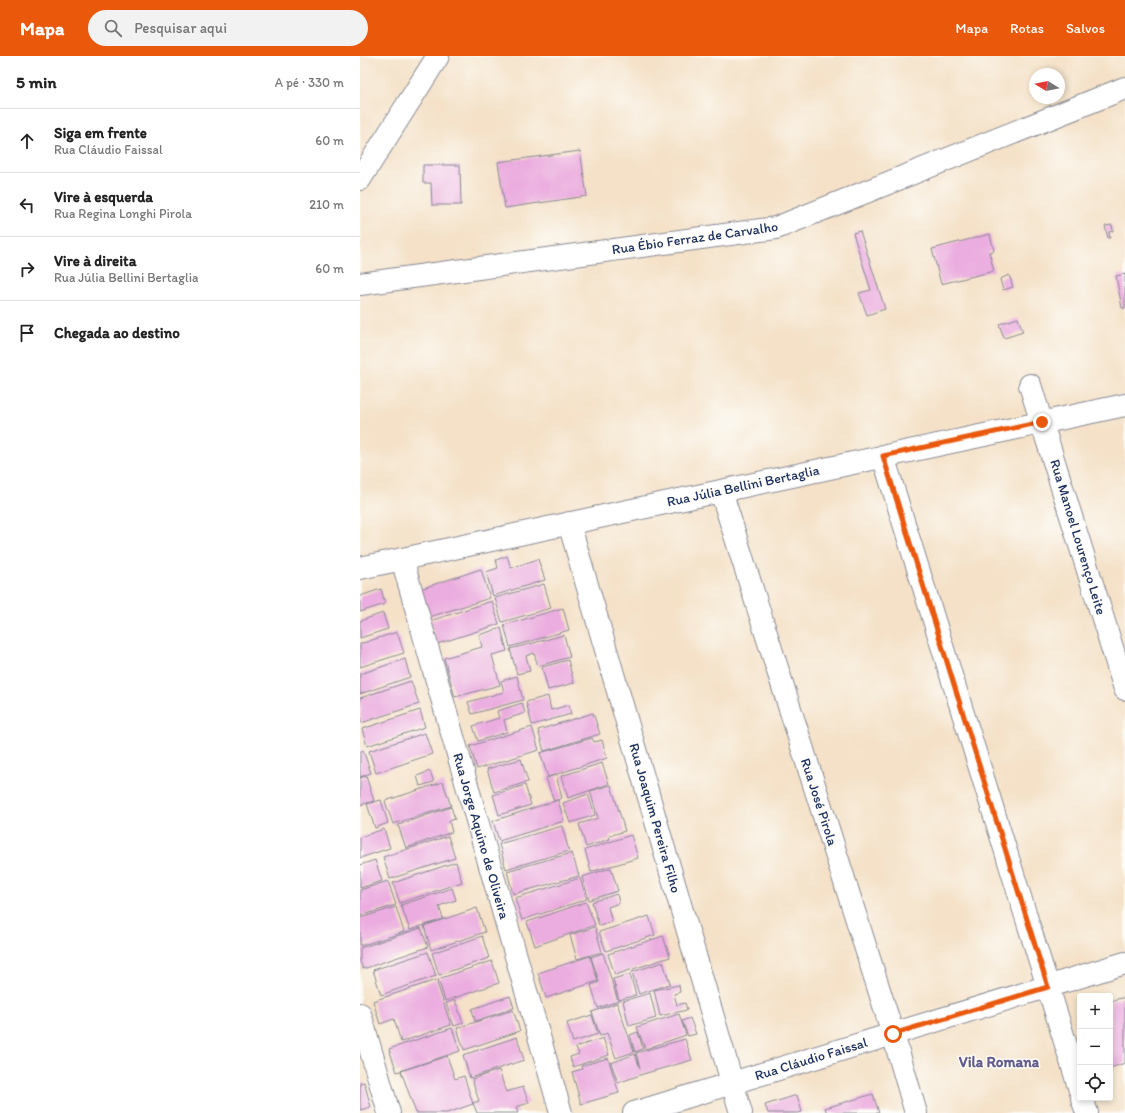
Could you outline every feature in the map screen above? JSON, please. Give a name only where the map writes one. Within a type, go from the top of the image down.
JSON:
[{"type":"street","points":[[360,179],[438,56]]},
{"type":"street","name":"Rua Ébio Ferraz de Carvalho","points":[[360,284],[776,228],[1125,88]]},
{"type":"street","name":"Rua Manoel Lourenço Leite","points":[[1030,384],[1125,689]]},
{"type":"street","name":"Rua Júlia Bellini Bertaglia","points":[[360,568],[1125,405]]},
{"type":"street","points":[[883,456],[1077,1080]]},
{"type":"street","name":"Rua José Pirola","points":[[721,491],[893,1034],[916,1113]]},
{"type":"street","name":"Rua Joaquim Pereira Filho","points":[[569,523],[741,1113]]},
{"type":"street","name":"Rua Jorge Aquino de Oliveira","points":[[402,559],[560,1113]]},
{"type":"street","name":"Rua Cláudio Faissal","points":[[634,1113],[1125,964]]},
{"type":"street","points":[[360,1014],[389,1113]]},
{"type":"street","points":[[1083,1101],[1087,1113]]},
{"type":"building","points":[[580,151],[587,196],[505,208],[498,162]]},
{"type":"building","points":[[423,165],[460,165],[461,205],[432,205],[431,183],[423,183]]},
{"type":"building","points":[[1112,225],[1113,231],[1109,232],[1110,238],[1108,238],[1105,226]]},
{"type":"building","points":[[860,231],[885,309],[867,315],[859,293],[871,290],[853,233]]},
{"type":"building","points":[[990,234],[994,251],[989,252],[994,271],[941,284],[932,249]]},
{"type":"building","points":[[1125,274],[1125,308],[1122,308],[1116,276]]},
{"type":"building","points":[[1009,275],[1013,287],[1003,290],[1000,279]]},
{"type":"building","points":[[1018,318],[1023,332],[1004,338],[999,324]]},
{"type":"building","points":[[507,556],[511,568],[538,559],[545,580],[493,596],[486,572],[498,568],[496,560]]},
{"type":"building","points":[[481,569],[490,598],[429,617],[420,589]]},
{"type":"building","points":[[544,584],[551,608],[502,622],[495,598]]},
{"type":"building","points":[[381,589],[385,604],[360,612],[360,596]]},
{"type":"building","points":[[492,601],[499,624],[437,644],[430,621]]},
{"type":"building","points":[[563,608],[569,630],[510,647],[504,625]]},
{"type":"building","points":[[383,613],[388,629],[360,638],[360,621]]},
{"type":"building","points":[[501,628],[507,651],[492,655],[500,685],[455,697],[444,658],[482,647],[479,635]]},
{"type":"building","points":[[397,632],[404,653],[360,667],[360,644]]},
{"type":"building","points":[[564,635],[570,657],[538,666],[534,653],[526,656],[530,671],[517,674],[510,649]]},
{"type":"building","points":[[405,659],[410,677],[360,694],[360,674]]},
{"type":"building","points":[[568,660],[574,683],[548,690],[542,667]]},
{"type":"building","points":[[517,676],[523,700],[472,714],[468,702],[504,692],[501,681]]},
{"type":"building","points":[[411,681],[419,704],[361,723],[360,698]]},
{"type":"building","points":[[548,696],[551,710],[569,705],[571,714],[532,725],[526,702]]},
{"type":"building","points":[[522,703],[525,713],[504,720],[507,732],[478,741],[473,726],[499,718],[497,711]]},
{"type":"building","points":[[420,710],[425,727],[367,746],[362,729]]},
{"type":"building","points":[[593,713],[600,734],[544,751],[538,730]]},
{"type":"building","points":[[532,727],[539,750],[477,769],[470,746]]},
{"type":"building","points":[[425,733],[432,754],[376,773],[369,751]]},
{"type":"building","points":[[592,738],[594,742],[602,740],[607,758],[548,777],[540,753]]},
{"type":"building","points":[[363,750],[371,773],[360,777],[360,752]]},
{"type":"building","points":[[521,759],[528,782],[494,792],[487,769]]},
{"type":"building","points":[[602,763],[609,784],[568,798],[561,776]]},
{"type":"building","points":[[430,771],[434,782],[420,786],[417,776]]},
{"type":"building","points":[[556,775],[562,798],[554,801],[546,778]]},
{"type":"building","points":[[366,776],[374,801],[360,805],[360,778]]},
{"type":"building","points":[[443,782],[451,806],[393,824],[385,801]]},
{"type":"building","points":[[525,785],[531,805],[499,815],[493,795]]},
{"type":"building","points":[[611,785],[625,831],[609,836],[610,839],[586,847],[579,824],[598,818],[590,791]]},
{"type":"building","points":[[588,794],[595,815],[570,823],[563,803]]},
{"type":"building","points":[[381,800],[388,823],[375,828],[367,804]]},
{"type":"building","points":[[558,800],[564,821],[499,841],[493,821]]},
{"type":"building","points":[[451,807],[455,819],[449,821],[452,832],[406,848],[398,825]]},
{"type":"building","points":[[562,826],[569,851],[506,869],[499,844]]},
{"type":"building","points":[[384,829],[390,848],[360,858],[360,837]]},
{"type":"building","points":[[631,835],[638,858],[591,872],[585,850]]},
{"type":"building","points":[[448,836],[455,858],[390,879],[383,857]]},
{"type":"building","points":[[572,853],[579,876],[513,894],[507,871]]},
{"type":"building","points":[[375,860],[382,881],[360,888],[360,865]]},
{"type":"building","points":[[456,862],[462,882],[400,903],[393,883]]},
{"type":"building","points":[[611,868],[618,891],[589,900],[582,877]]},
{"type":"building","points":[[580,878],[587,899],[522,920],[515,898]]},
{"type":"building","points":[[388,881],[396,905],[360,916],[360,890]]},
{"type":"building","points":[[452,888],[456,900],[439,906],[443,919],[410,930],[401,905]]},
{"type":"building","points":[[617,894],[619,903],[608,907],[612,922],[599,926],[592,902]]},
{"type":"building","points":[[586,902],[595,925],[535,946],[527,922]]},
{"type":"building","points":[[396,907],[404,932],[360,946],[360,918]]},
{"type":"building","points":[[477,908],[485,932],[431,950],[424,926]]},
{"type":"building","points":[[649,916],[655,935],[606,951],[599,932]]},
{"type":"building","points":[[595,927],[602,952],[577,959],[570,935]]},
{"type":"building","points":[[421,928],[428,947],[363,969],[360,961],[360,948]]},
{"type":"building","points":[[482,936],[489,958],[439,975],[432,953]]},
{"type":"building","points":[[663,936],[670,957],[615,975],[608,954]]},
{"type":"building","points":[[428,952],[436,976],[381,995],[373,970]]},
{"type":"building","points":[[603,953],[618,1001],[598,1008],[591,985],[599,982],[591,957]]},
{"type":"building","points":[[590,956],[598,981],[546,998],[538,973]]},
{"type":"building","points":[[492,961],[499,983],[445,1001],[438,979]]},
{"type":"building","points":[[663,962],[670,984],[639,994],[632,972]]},
{"type":"building","points":[[630,974],[636,995],[619,1000],[613,979]]},
{"type":"building","points":[[436,980],[451,1025],[401,1042],[394,1019],[380,1024],[373,1001]]},
{"type":"building","points":[[679,985],[680,992],[674,994],[677,1005],[685,1003],[687,1010],[660,1016],[654,990]]},
{"type":"building","points":[[650,993],[656,1018],[629,1026],[623,1001]]},
{"type":"building","points":[[510,996],[514,1008],[475,1021],[472,1009]]},
{"type":"building","points":[[1125,997],[1125,1063],[1113,1067],[1113,1029],[1113,1000]]},
{"type":"building","points":[[455,1000],[463,1023],[454,1026],[446,1003]]},
{"type":"building","points":[[617,1003],[634,1052],[616,1058],[607,1033],[600,1036],[592,1012]]},
{"type":"building","points":[[513,1010],[520,1031],[464,1050],[457,1028]]},
{"type":"building","points":[[679,1014],[686,1035],[645,1049],[637,1027]]},
{"type":"building","points":[[592,1015],[598,1034],[573,1042],[567,1023]]},
{"type":"building","points":[[690,1018],[696,1034],[688,1036],[682,1021]]},
{"type":"building","points":[[452,1028],[460,1051],[397,1072],[389,1049]]},
{"type":"building","points":[[638,1032],[643,1049],[635,1052],[630,1035]]},
{"type":"building","points":[[517,1037],[524,1060],[470,1078],[463,1055]]},
{"type":"building","points":[[603,1038],[609,1055],[573,1067],[570,1057],[579,1054],[576,1047]]},
{"type":"building","points":[[685,1039],[692,1060],[618,1083],[611,1063],[635,1054],[640,1068],[636,1053]]},
{"type":"building","points":[[447,1056],[455,1079],[464,1076],[473,1104],[447,1113],[416,1113],[401,1071]]},
{"type":"building","points":[[608,1058],[619,1093],[581,1104],[572,1072],[582,1069],[581,1066]]},
{"type":"building","points":[[499,1070],[506,1092],[523,1087],[529,1103],[516,1107],[518,1113],[477,1113],[473,1103],[479,1101],[472,1079]]},
{"type":"building","points":[[364,1082],[371,1107],[360,1110],[360,1083]]},
{"type":"building","points":[[873,1094],[879,1113],[827,1113],[825,1108]]},
{"type":"building","points":[[797,1095],[802,1112],[768,1113],[765,1105]]},
{"type":"district","name":"Vila Romana","points":[[999,1062]]},
{"type":"route","points":[[893,1034],[1048,987],[883,456],[1042,422]]}]
